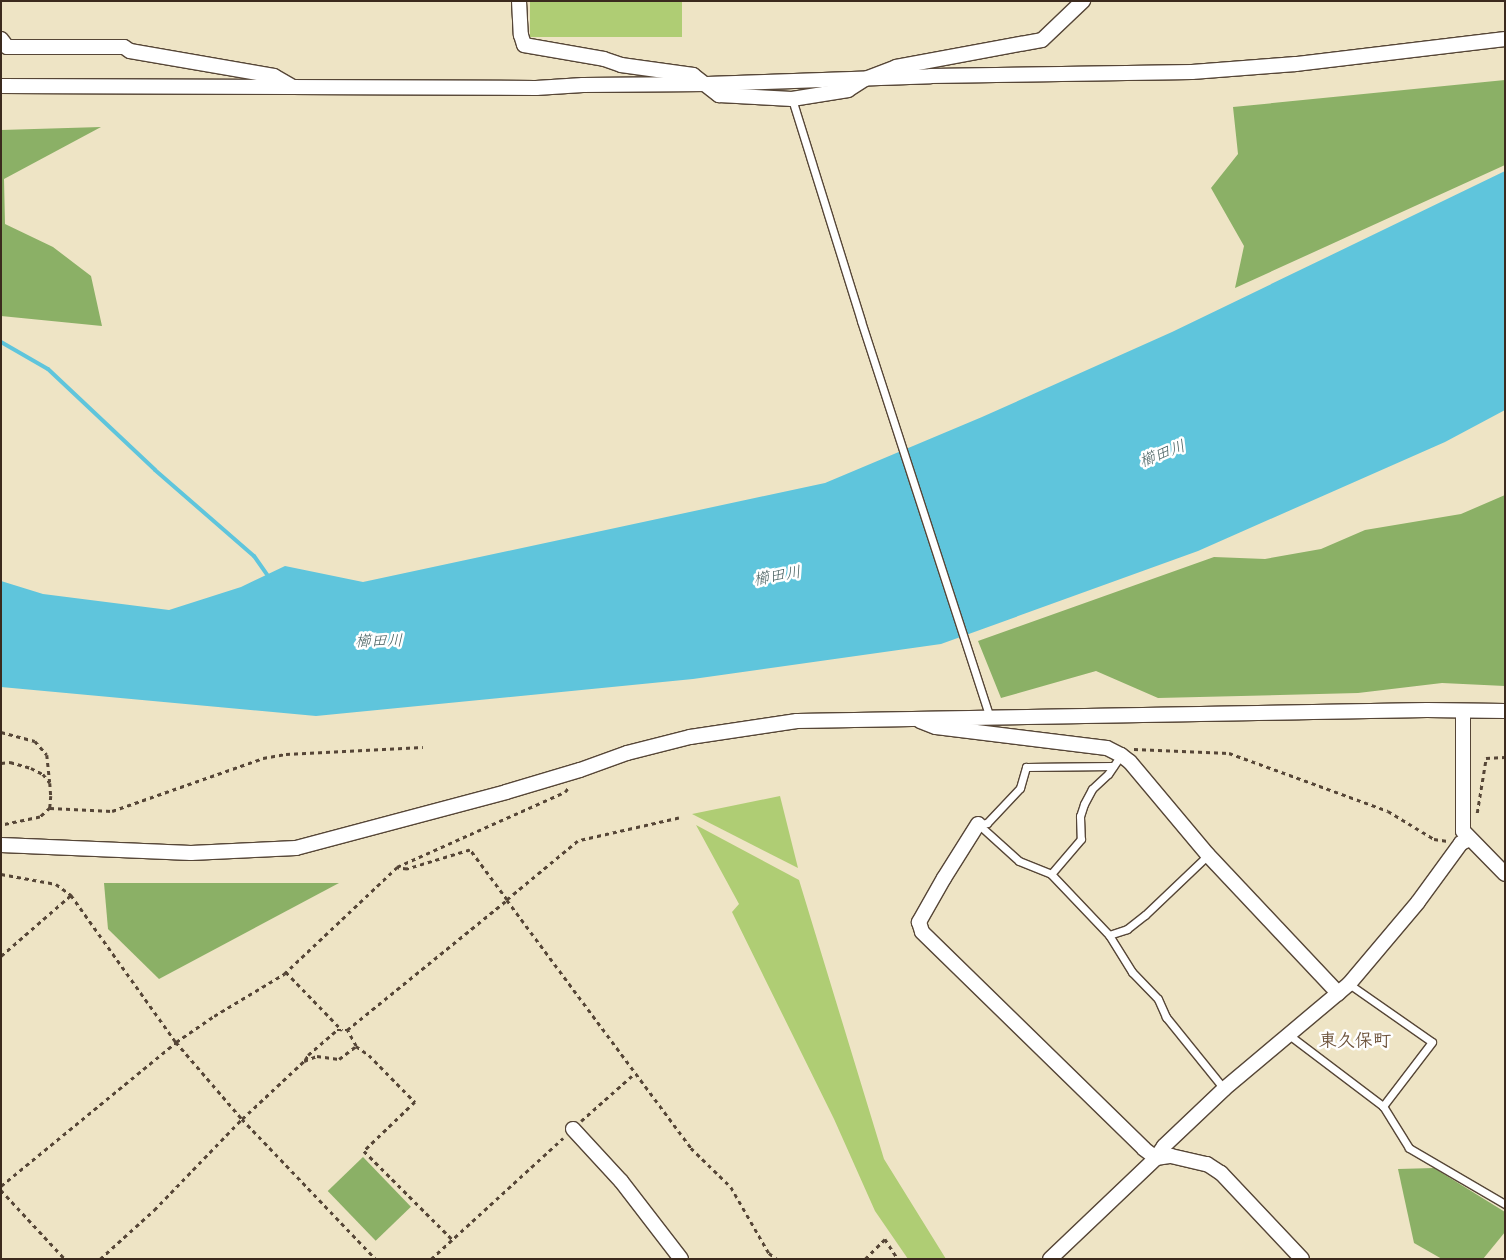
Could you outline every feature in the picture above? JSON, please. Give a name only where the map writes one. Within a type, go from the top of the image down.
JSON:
[{"type":"street","points":[[519,1],[521,35],[524,45],[604,59],[620,65],[693,75],[719,95],[792,99],[848,90],[866,79],[896,66],[1042,40],[1083,1]]},
{"type":"street","points":[[1,39],[7,47],[124,47],[130,51],[274,76],[293,87]]},
{"type":"street","points":[[1,86],[536,88],[583,85],[707,84],[1192,72],[1296,64],[1505,39]]},
{"type":"street","points":[[1,845],[191,853],[296,848],[580,770],[628,753],[690,737],[798,721],[914,718],[987,710],[1505,711]]},
{"type":"street","points":[[1463,712],[1463,831],[1466,841],[1505,874]]},
{"type":"street","points":[[914,718],[936,727],[1107,748],[1117,761],[1130,762],[1208,855],[1338,993]]},
{"type":"street","points":[[978,824],[919,922],[922,932],[1156,1158]]},
{"type":"street","points":[[1050,1259],[1156,1158],[1164,1146],[1224,1089],[1349,984],[1466,841]]},
{"type":"street","points":[[573,1128],[621,1181],[681,1259]]},
{"type":"street","points":[[1156,1158],[1171,1156],[1207,1164],[1221,1173],[1302,1259]]},
{"type":"lane","points":[[792,99],[881,383],[987,710]]},
{"type":"lane","points":[[978,824],[987,823],[1020,788],[1026,768],[1117,761]]},
{"type":"lane","points":[[1051,874],[1081,839],[1080,816],[1084,804],[1092,789],[1117,761]]},
{"type":"lane","points":[[978,824],[1019,861],[1051,874],[1109,934],[1132,972],[1158,999],[1166,1016],[1224,1089]]},
{"type":"lane","points":[[1109,934],[1127,929],[1145,915],[1208,855]]},
{"type":"lane","points":[[1349,984],[1432,1042],[1383,1106]]},
{"type":"lane","points":[[1288,1035],[1383,1106],[1409,1148],[1505,1204]]},
{"type":"path","points":[[1,732],[35,741],[47,755],[50,808]]},
{"type":"path","points":[[1,825],[40,817],[50,808],[112,810],[154,798],[263,758],[278,755],[423,747]]},
{"type":"path","points":[[1107,748],[1229,753],[1388,811],[1434,839],[1466,841]]},
{"type":"path","points":[[1477,814],[1486,758],[1505,757]]},
{"type":"path","points":[[1,763],[10,762],[31,768],[43,774],[50,783]]},
{"type":"path","points":[[1,1186],[176,1042],[214,1016],[286,972],[397,867],[566,792],[580,770]]},
{"type":"path","points":[[100,1259],[154,1210],[242,1118],[304,1061],[308,1055],[337,1030],[346,1030],[578,841],[679,818]]},
{"type":"path","points":[[397,867],[407,869],[470,850],[691,1148],[731,1187],[769,1253],[777,1259]]},
{"type":"path","points":[[1,874],[56,884],[70,895],[176,1042],[242,1118],[376,1259]]},
{"type":"path","points":[[1,956],[70,895]]},
{"type":"path","points":[[286,972],[342,1030]]},
{"type":"path","points":[[346,1030],[356,1046],[368,1055],[415,1102],[364,1151],[452,1239]]},
{"type":"path","points":[[304,1061],[317,1056],[340,1059],[356,1046]]},
{"type":"path","points":[[431,1259],[635,1072]]},
{"type":"path","points":[[1,1190],[65,1259]]},
{"type":"path","points":[[865,1259],[885,1239],[898,1259]]},
{"type":"green space","points":[[530,1],[682,1],[682,37],[530,37]]},
{"type":"green space","points":[[1505,80],[1505,165],[1235,288],[1244,246],[1211,188],[1238,154],[1233,107]]},
{"type":"green space","points":[[101,127],[4,179],[5,224],[53,247],[91,276],[102,326],[1,316],[1,130]]},
{"type":"green space","points":[[1505,495],[1505,686],[1442,683],[1358,693],[1158,698],[1096,671],[1001,698],[978,641],[1214,557],[1265,559],[1321,549],[1365,530],[1461,514]]},
{"type":"green space","points":[[780,796],[798,868],[692,814]]},
{"type":"green space","points":[[696,825],[799,880],[884,1159],[946,1259],[908,1259],[875,1211],[834,1119],[732,912],[739,904]]},
{"type":"green space","points":[[104,883],[339,883],[159,979],[108,929]]},
{"type":"green space","points":[[363,1157],[411,1207],[376,1241],[328,1191]]},
{"type":"green space","points":[[1434,1168],[1505,1212],[1505,1232],[1483,1259],[1442,1259],[1414,1243],[1398,1169]]},
{"type":"water","name":"櫛田川","points":[[1505,171],[1505,410],[1445,442],[1198,551],[941,644],[693,679],[316,716],[1,687],[1,581],[43,594],[169,610],[241,587],[285,566],[363,582],[825,483],[982,417],[1172,332]]},
{"type":"waterway","points":[[1,342],[48,369],[155,470],[254,556],[270,579]]},
{"type":"district","name":"東久保町","points":[[1355,1039]]}]
